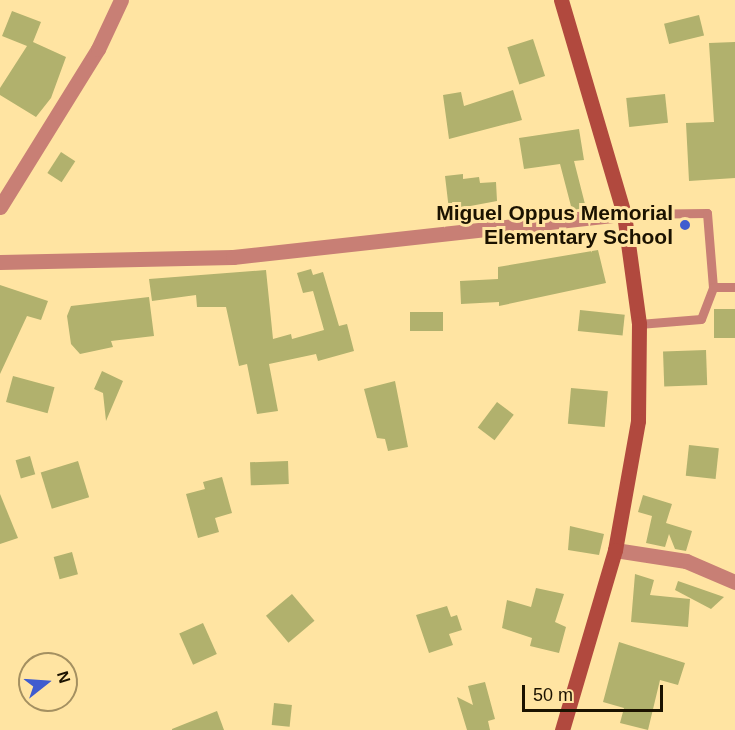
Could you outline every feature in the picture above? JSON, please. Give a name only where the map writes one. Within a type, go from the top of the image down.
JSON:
[{"type":"main road","points":[[561,0],[624,213],[639,324],[638,421],[615,550],[562,730]]},
{"type":"street","points":[[0,207],[98,49],[121,0]]},
{"type":"street","points":[[0,262],[233,257],[624,213]]},
{"type":"street","points":[[615,550],[687,561],[735,582]]},
{"type":"lane","points":[[624,213],[707,213],[713,287],[701,319],[639,324]]},
{"type":"lane","points":[[713,287],[735,287]]},
{"type":"building","points":[[12,11],[41,22],[33,42],[66,57],[51,98],[36,117],[0,95],[0,88],[27,46],[2,36]]},
{"type":"building","points":[[699,15],[704,35],[669,44],[664,24]]},
{"type":"building","points":[[533,39],[545,76],[519,84],[507,47]]},
{"type":"building","points":[[735,42],[735,178],[689,181],[686,123],[714,122],[709,43]]},
{"type":"building","points":[[513,90],[522,120],[449,139],[443,95],[461,92],[464,106]]},
{"type":"building","points":[[665,94],[668,123],[629,127],[626,98]]},
{"type":"building","points":[[579,129],[584,160],[574,161],[586,208],[572,210],[560,164],[524,169],[519,138]]},
{"type":"building","points":[[61,152],[75,161],[62,182],[47,173]]},
{"type":"building","points":[[463,174],[463,179],[479,177],[480,183],[496,182],[497,201],[449,210],[445,176]]},
{"type":"building","points":[[598,250],[606,283],[499,306],[499,302],[461,304],[460,281],[498,279],[498,267]]},
{"type":"building","points":[[311,269],[313,275],[323,272],[339,326],[347,324],[354,351],[318,361],[316,354],[269,364],[278,411],[257,414],[247,364],[239,366],[226,307],[197,307],[196,295],[152,301],[149,279],[266,270],[273,339],[291,334],[292,339],[324,330],[313,291],[303,293],[297,273]]},
{"type":"building","points":[[0,285],[48,301],[41,320],[27,316],[0,374]]},
{"type":"building","points":[[149,297],[154,336],[111,341],[113,347],[80,354],[71,344],[67,316],[71,306]]},
{"type":"building","points":[[714,309],[735,309],[735,338],[714,338]]},
{"type":"building","points":[[580,310],[625,315],[623,336],[578,331]]},
{"type":"building","points":[[410,312],[443,312],[443,331],[410,331]]},
{"type":"building","points":[[706,350],[707,385],[664,386],[663,352]]},
{"type":"building","points":[[102,371],[123,381],[106,421],[103,393],[94,389]]},
{"type":"building","points":[[13,376],[55,387],[48,413],[6,402]]},
{"type":"building","points":[[395,381],[408,447],[388,451],[385,439],[377,438],[364,389]]},
{"type":"building","points":[[571,388],[608,391],[605,427],[568,424]]},
{"type":"building","points":[[497,402],[514,415],[495,440],[478,428]]},
{"type":"building","points":[[689,445],[719,448],[716,479],[686,476]]},
{"type":"building","points":[[30,456],[35,474],[21,478],[16,460]]},
{"type":"building","points":[[78,461],[89,497],[52,509],[41,472]]},
{"type":"building","points":[[288,461],[289,484],[251,485],[250,462]]},
{"type":"building","points":[[222,477],[232,513],[215,518],[219,532],[198,538],[186,494],[205,489],[203,482]]},
{"type":"building","points":[[0,494],[18,538],[0,544]]},
{"type":"building","points":[[643,495],[672,504],[666,523],[692,531],[686,551],[675,549],[669,534],[665,547],[646,543],[652,516],[638,512]]},
{"type":"building","points":[[570,526],[604,534],[599,555],[568,550]]},
{"type":"building","points":[[72,552],[78,574],[60,579],[54,557]]},
{"type":"building","points":[[635,574],[654,580],[650,595],[690,599],[688,627],[631,622]]},
{"type":"building","points":[[678,581],[724,597],[711,609],[675,590]]},
{"type":"building","points":[[536,588],[564,594],[555,622],[566,627],[559,653],[530,646],[532,638],[502,628],[507,600],[531,607]]},
{"type":"building","points":[[292,594],[314,621],[288,643],[266,616]]},
{"type":"building","points":[[447,606],[451,617],[457,615],[462,630],[449,634],[453,645],[429,653],[416,615]]},
{"type":"building","points":[[203,623],[217,654],[193,665],[179,634]]},
{"type":"building","points":[[619,642],[685,663],[678,685],[660,680],[648,730],[620,723],[624,708],[603,702]]},
{"type":"building","points":[[485,682],[495,719],[488,721],[490,730],[467,730],[457,697],[473,705],[468,686]]},
{"type":"building","points":[[274,703],[292,705],[290,727],[272,725]]},
{"type":"building","points":[[217,711],[224,730],[172,730],[172,729]]},
{"type":"place","name":"Miguel Oppus Memorial Elementary School","points":[[685,225]]}]
